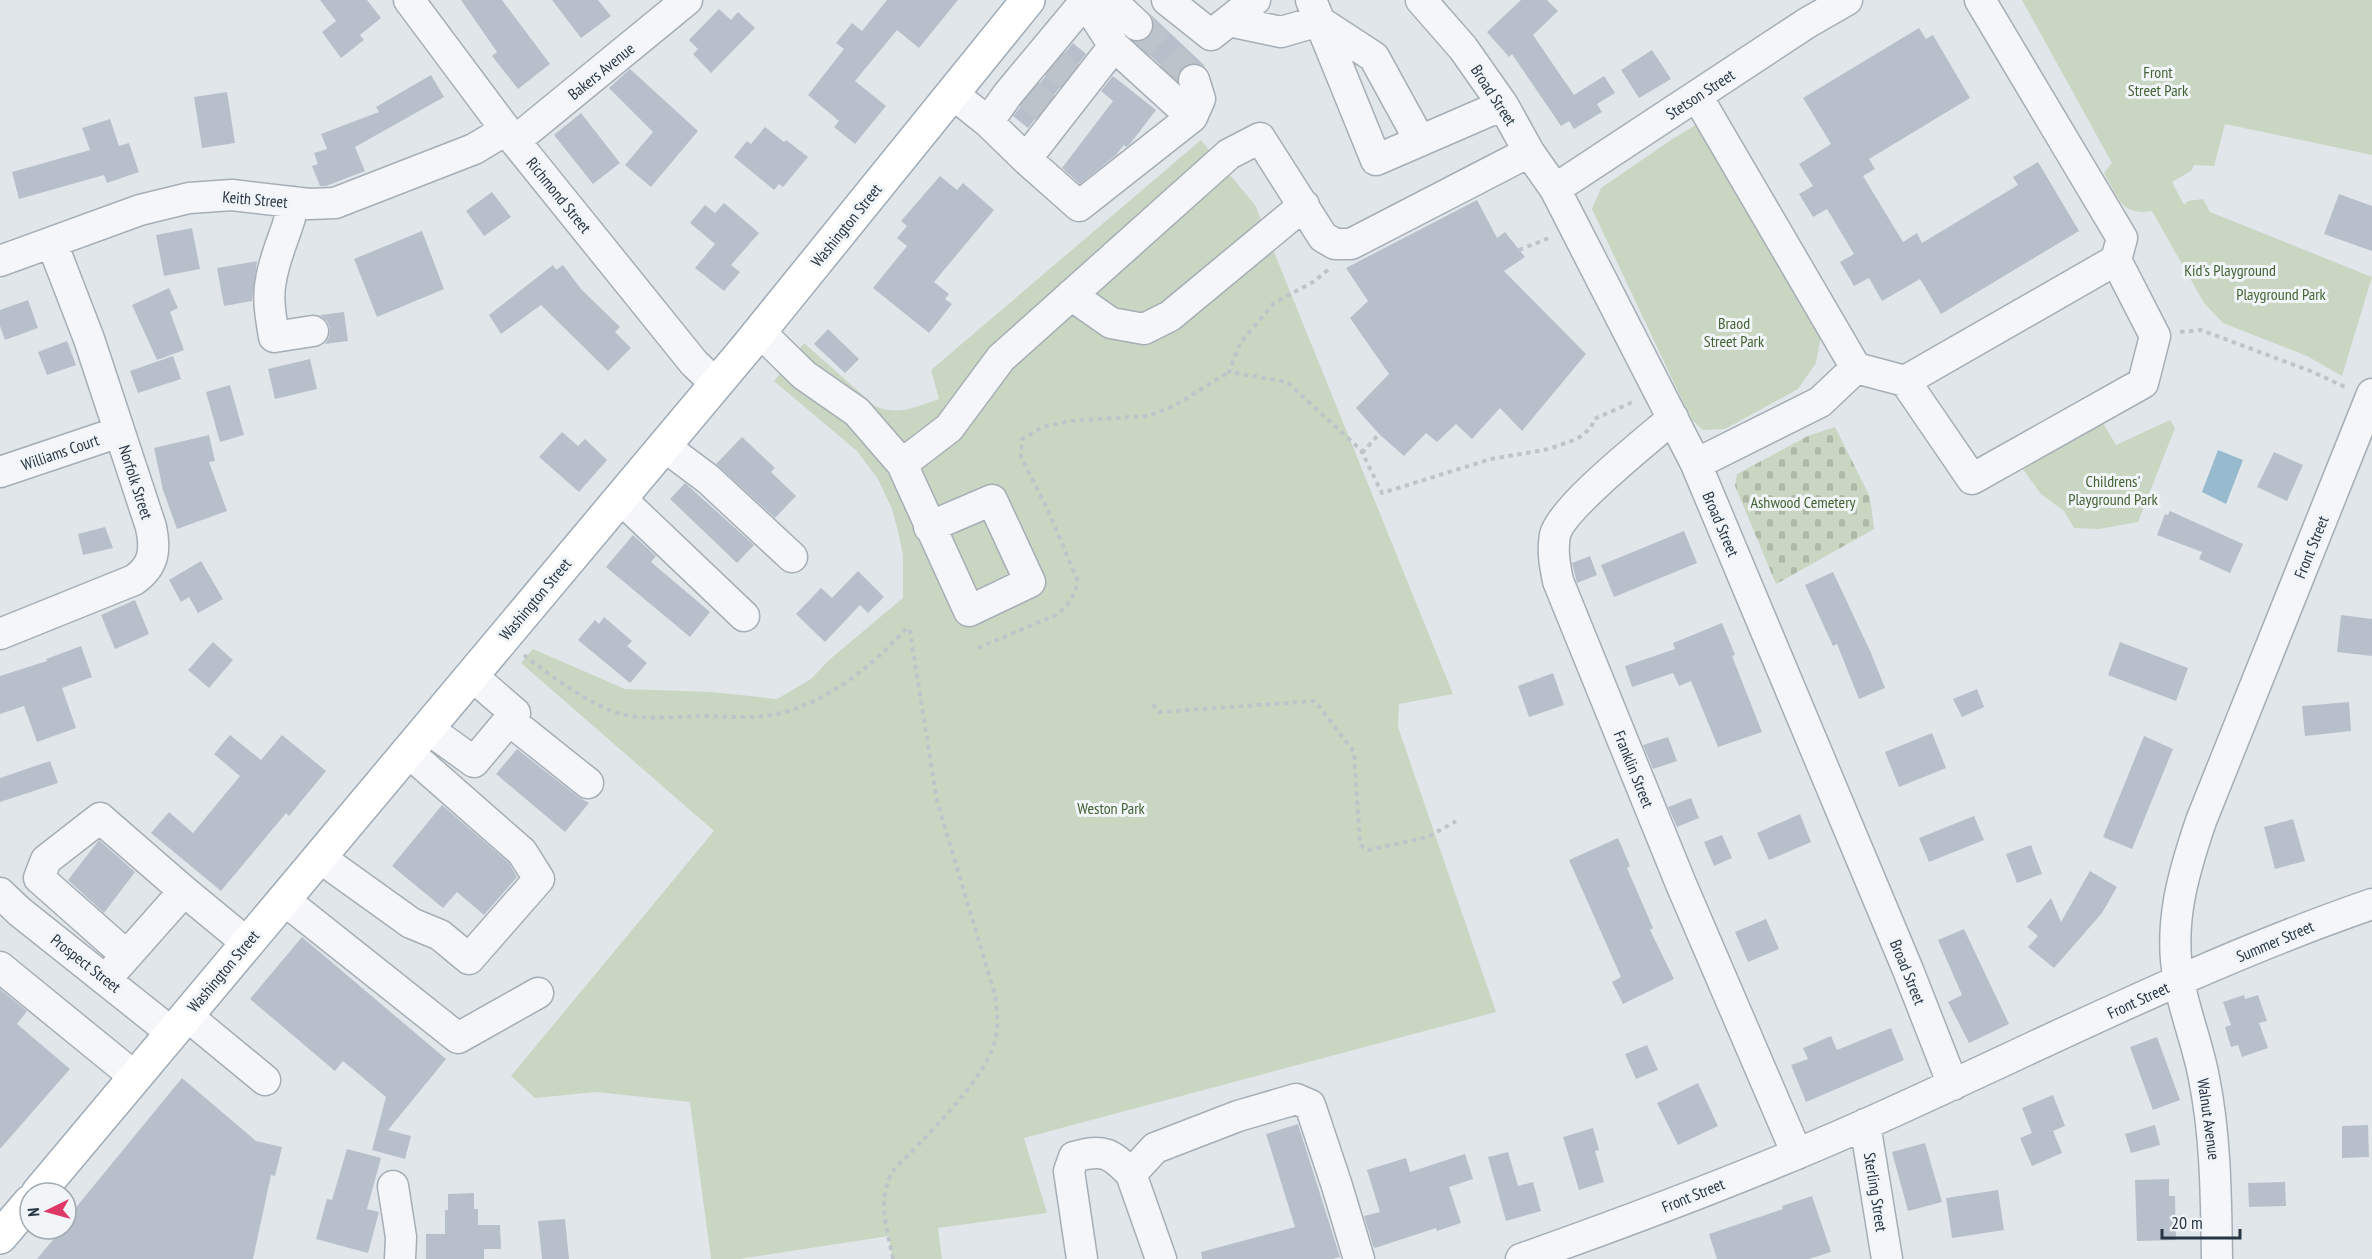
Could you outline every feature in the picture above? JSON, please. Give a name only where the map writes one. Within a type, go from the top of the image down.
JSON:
[{"type":"main road","name":"Washington Street","points":[[48,1181],[760,332],[1027,0]]},
{"type":"main road","points":[[0,1238],[18,1216]]},
{"type":"street","name":"Richmond Street","points":[[409,0],[510,135],[694,363],[716,384]]},
{"type":"street","name":"Bakers Avenue","points":[[510,135],[687,0]]},
{"type":"street","points":[[1167,0],[1211,35],[1255,0]]},
{"type":"street","name":"Broad Street","points":[[1421,0],[1463,48],[1503,105],[1529,152],[1555,189],[1674,418],[1696,464],[1908,970],[1953,1085]]},
{"type":"street","name":"Stetson Street","points":[[1555,189],[1808,23],[1847,0]]},
{"type":"street","points":[[1697,96],[1856,368],[1905,381],[1972,479],[2143,383],[2156,336],[2119,249],[1980,0]]},
{"type":"street","points":[[988,122],[1086,5]]},
{"type":"street","points":[[1086,5],[1120,9],[1137,25]]},
{"type":"street","points":[[1086,5],[1114,46],[1192,117]]},
{"type":"street","points":[[1229,21],[1281,32],[1315,10]]},
{"type":"street","points":[[1315,10],[1374,57],[1420,141]]},
{"type":"street","points":[[1315,10],[1376,160],[1503,105]]},
{"type":"street","points":[[1026,159],[1052,113],[1077,82],[1114,46]]},
{"type":"street","points":[[953,94],[988,122],[1079,206],[1192,117],[1200,99],[1194,80]]},
{"type":"street","name":"Keith Street","points":[[0,261],[140,210],[189,198],[232,195],[322,204],[347,200],[510,135]]},
{"type":"street","points":[[902,464],[949,428],[1000,358],[1228,154],[1260,138],[1323,237],[1335,244],[1351,244],[1529,152]]},
{"type":"street","points":[[294,202],[270,282],[270,307],[274,336],[313,331]]},
{"type":"street","points":[[1071,295],[1111,323],[1144,328],[1170,316],[1304,205]]},
{"type":"street","name":"Norfolk Street","points":[[0,634],[125,585],[142,574],[153,560],[153,538],[89,339],[52,243]]},
{"type":"street","points":[[1905,381],[2119,249]]},
{"type":"street","points":[[760,332],[804,375],[856,412],[902,464],[929,527]]},
{"type":"street","points":[[1696,464],[1820,402],[1856,368]]},
{"type":"street","name":"Front Street","points":[[1521,1259],[1627,1221],[1797,1154],[2179,981],[2175,944],[2176,910],[2183,875],[2226,757],[2371,396]]},
{"type":"street","name":"Franklin Street","points":[[1674,418],[1568,512],[1555,533],[1553,559],[1558,581],[1681,884],[1797,1154]]},
{"type":"street","name":"Williams Court","points":[[0,472],[119,432]]},
{"type":"street","points":[[664,446],[708,479],[792,557]]},
{"type":"street","points":[[620,498],[744,616]]},
{"type":"street","points":[[417,739],[474,762],[515,713],[471,675]]},
{"type":"street","points":[[509,720],[588,783]]},
{"type":"street","points":[[319,857],[411,923],[440,935],[469,959],[539,879],[522,852],[417,739]]},
{"type":"street","points":[[126,955],[39,878],[46,860],[100,818],[247,943]]},
{"type":"street","points":[[107,980],[126,955],[184,891]]},
{"type":"street","name":"Prospect Street","points":[[0,893],[20,912],[107,980],[265,1080]]},
{"type":"street","points":[[283,899],[458,1038],[538,993]]},
{"type":"street","name":"Summer Street","points":[[2179,981],[2304,927],[2372,904]]},
{"type":"street","points":[[0,967],[135,1077]]},
{"type":"street","name":"Walnut Avenue","points":[[2179,981],[2204,1077],[2215,1152],[2217,1259]]},
{"type":"street","points":[[1131,1174],[1155,1148],[1238,1116],[1296,1099],[1310,1105],[1359,1259]]},
{"type":"street","name":"Sterling Street","points":[[1865,1124],[1887,1259]]},
{"type":"street","points":[[1082,1259],[1070,1171],[1074,1157],[1094,1151],[1115,1158],[1131,1174],[1161,1259]]},
{"type":"street","points":[[393,1186],[401,1237],[400,1259]]},
{"type":"path","points":[[978,648],[1058,614],[1069,604],[1076,592],[1077,579],[1047,508],[1021,458],[1022,439],[1043,427],[1069,421],[1148,416],[1174,406],[1229,372],[1240,343],[1274,303],[1313,282],[1329,270],[1335,244]]},
{"type":"path","points":[[2156,336],[2201,330],[2371,396]]},
{"type":"path","points":[[1229,372],[1287,382],[1361,450],[1382,493],[1491,459],[1549,448],[1577,439],[1591,428],[1594,419],[1620,409],[1657,389]]},
{"type":"path","points":[[1362,453],[1379,435]]},
{"type":"path","points":[[502,638],[533,663],[597,704],[621,714],[652,717],[770,715],[794,709],[827,694],[859,673],[887,650],[909,626],[937,801],[993,986],[998,1021],[995,1042],[984,1069],[892,1172],[885,1185],[883,1201],[893,1259]]},
{"type":"path","points":[[1153,704],[1159,712],[1315,701],[1354,752],[1360,845],[1368,850],[1428,837],[1456,821]]},
{"type":"green space","name":"Front Street Park","points":[[2022,0],[2372,0],[2372,155],[2225,124],[2214,166],[2194,165],[2191,171],[2172,182],[2184,205],[2188,201],[2203,199],[2210,212],[2372,277],[2342,376],[2307,356],[2223,323],[2204,303],[2152,211],[2133,211],[2117,196],[2104,173],[2112,163]]},
{"type":"green space","name":"Braod Street Park","points":[[1704,120],[1821,336],[1816,363],[1798,389],[1725,429],[1703,430],[1691,419],[1592,209],[1601,188]]},
{"type":"green space","name":"Weston Park","points":[[1201,140],[1255,205],[1453,694],[1399,704],[1398,727],[1496,1012],[1024,1138],[1047,1213],[938,1228],[942,1259],[892,1259],[889,1236],[740,1259],[711,1259],[690,1102],[596,1092],[535,1098],[511,1076],[714,831],[521,663],[533,649],[625,689],[712,692],[777,699],[811,679],[829,660],[903,598],[903,555],[892,509],[878,479],[857,451],[774,381],[804,343],[875,406],[899,410],[939,399],[931,370]]},
{"type":"green space","name":"Childrens' Playground Park","points":[[2096,412],[2116,445],[2170,420],[2175,428],[2138,522],[2099,529],[2074,528],[2064,511],[2041,494],[2014,457]]},
{"type":"green space","name":"Ashwood Cemetery","points":[[1835,427],[1870,497],[1874,529],[1776,584],[1735,486],[1737,474],[1808,436]]},
{"type":"water","points":[[2218,450],[2243,460],[2226,504],[2202,492]]},
{"type":"building","points":[[320,0],[367,0],[381,18],[360,35],[364,40],[341,58],[322,32],[336,21]]},
{"type":"building","points":[[461,0],[502,0],[550,64],[518,89],[492,56],[497,52]]},
{"type":"building","points":[[552,0],[598,0],[611,16],[581,38]]},
{"type":"building","points":[[887,0],[958,0],[919,48],[897,30],[855,81],[886,106],[855,144],[834,127],[839,121],[808,95],[844,49],[836,43],[852,23],[862,31]]},
{"type":"building","points":[[1521,0],[1547,0],[1558,11],[1533,35],[1574,95],[1604,76],[1615,93],[1597,104],[1602,112],[1574,129],[1569,121],[1561,126],[1512,54],[1509,57],[1487,32]]},
{"type":"building","points":[[719,9],[731,20],[738,12],[755,28],[711,73],[693,54],[698,49],[689,40]]},
{"type":"building","points":[[1149,13],[1206,67],[1197,63],[1188,64],[1181,69],[1177,80],[1135,42],[1143,41],[1154,30],[1154,21]]},
{"type":"building","points":[[1919,28],[1926,39],[1933,35],[1970,98],[1869,159],[1875,169],[1863,176],[1903,242],[1917,233],[1922,243],[2018,185],[2013,177],[2038,162],[2079,231],[1941,314],[1920,279],[1882,301],[1869,278],[1854,286],[1840,262],[1854,254],[1827,209],[1813,217],[1799,194],[1813,186],[1799,164],[1831,144],[1803,98]]},
{"type":"building","points":[[1073,43],[1086,54],[1028,128],[1013,116]]},
{"type":"building","points":[[1652,50],[1671,79],[1639,98],[1621,70]]},
{"type":"building","points":[[630,69],[698,131],[651,187],[625,165],[653,132],[609,88]]},
{"type":"building","points":[[431,75],[444,97],[355,147],[365,171],[326,186],[320,186],[312,166],[318,164],[314,153],[327,149],[321,134],[379,112],[376,107]]},
{"type":"building","points":[[1113,76],[1156,110],[1130,144],[1126,147],[1124,145],[1116,155],[1080,184],[1062,168],[1113,101],[1101,91]]},
{"type":"building","points":[[227,92],[235,143],[202,148],[194,97]]},
{"type":"building","points":[[581,113],[620,163],[593,184],[554,135]]},
{"type":"building","points":[[110,119],[119,146],[129,143],[139,172],[107,183],[104,175],[19,199],[12,172],[90,150],[82,128]]},
{"type":"building","points":[[765,127],[808,157],[783,187],[779,184],[774,190],[734,157],[747,141],[751,144]]},
{"type":"building","points":[[940,176],[957,190],[963,183],[994,210],[934,282],[949,294],[945,299],[952,304],[929,333],[873,288],[907,246],[897,238],[907,226],[901,221]]},
{"type":"building","points":[[492,192],[511,217],[484,236],[466,211]]},
{"type":"building","points":[[2339,194],[2372,206],[2372,251],[2324,234]]},
{"type":"building","points":[[1477,200],[1497,238],[1505,232],[1525,257],[1504,271],[1586,354],[1522,431],[1500,408],[1472,439],[1456,424],[1437,442],[1426,433],[1404,456],[1379,434],[1356,408],[1389,374],[1350,318],[1368,301],[1346,268]]},
{"type":"building","points":[[724,203],[759,233],[731,265],[740,272],[724,291],[695,268],[715,244],[690,223],[705,205],[715,213]]},
{"type":"building","points":[[192,228],[200,269],[164,276],[156,235]]},
{"type":"building","points":[[422,231],[444,289],[377,317],[354,259]]},
{"type":"building","points":[[257,261],[252,301],[224,306],[217,268]]},
{"type":"building","points":[[553,265],[556,270],[563,265],[581,289],[620,327],[615,332],[631,348],[608,371],[541,305],[501,334],[489,315]]},
{"type":"building","points":[[169,288],[178,308],[170,312],[184,350],[157,360],[132,305]]},
{"type":"building","points":[[28,300],[38,328],[5,340],[0,326],[0,310]]},
{"type":"building","points":[[344,312],[348,341],[325,344],[330,328],[327,321],[320,315]]},
{"type":"building","points":[[828,329],[859,359],[845,373],[814,344]]},
{"type":"building","points":[[67,341],[76,365],[47,375],[38,352]]},
{"type":"building","points":[[173,356],[181,379],[138,393],[130,371]]},
{"type":"building","points":[[310,359],[317,389],[275,399],[268,369]]},
{"type":"building","points":[[230,385],[244,435],[220,442],[206,392]]},
{"type":"building","points":[[562,432],[578,446],[585,439],[607,460],[579,492],[539,457]]},
{"type":"building","points":[[209,435],[215,461],[209,462],[227,511],[177,529],[163,490],[154,448]]},
{"type":"building","points":[[742,437],[775,468],[771,472],[796,496],[775,518],[716,464]]},
{"type":"building","points":[[2274,452],[2303,465],[2287,501],[2257,487]]},
{"type":"building","points":[[685,483],[754,545],[737,563],[670,499]]},
{"type":"building","points":[[2170,511],[2243,544],[2230,573],[2199,559],[2202,552],[2157,535],[2165,514],[2168,515]]},
{"type":"building","points":[[105,527],[113,548],[83,555],[78,534]]},
{"type":"building","points":[[1684,531],[1697,563],[1614,597],[1601,565]]},
{"type":"building","points":[[633,535],[656,556],[651,562],[710,612],[690,637],[606,567]]},
{"type":"building","points":[[1590,556],[1597,575],[1577,583],[1572,563]]},
{"type":"building","points":[[201,561],[223,599],[198,613],[189,597],[181,602],[169,580]]},
{"type":"building","points":[[858,571],[884,597],[868,613],[860,605],[825,642],[796,614],[821,588],[832,598]]},
{"type":"building","points":[[1833,572],[1885,688],[1859,699],[1837,644],[1833,646],[1805,585]]},
{"type":"building","points":[[135,600],[149,634],[115,649],[101,615]]},
{"type":"building","points":[[2341,615],[2372,619],[2372,656],[2337,652]]},
{"type":"building","points":[[604,617],[632,641],[627,646],[647,663],[630,683],[578,640],[595,620],[599,624]]},
{"type":"building","points":[[1722,623],[1735,655],[1732,656],[1762,732],[1718,747],[1691,681],[1679,686],[1673,673],[1632,687],[1625,666],[1675,649],[1673,643]]},
{"type":"building","points":[[213,642],[233,660],[209,688],[188,670]]},
{"type":"building","points":[[2120,642],[2188,668],[2176,701],[2108,675]]},
{"type":"building","points":[[81,646],[92,677],[62,688],[76,728],[37,742],[24,706],[0,714],[0,676],[47,661],[46,659]]},
{"type":"building","points":[[1553,673],[1564,705],[1529,717],[1518,686]]},
{"type":"building","points":[[1977,689],[1984,707],[1962,717],[1953,699]]},
{"type":"building","points":[[2349,702],[2351,731],[2305,736],[2302,706]]},
{"type":"building","points":[[1932,733],[1946,768],[1899,787],[1885,752]]},
{"type":"building","points":[[230,735],[261,760],[282,735],[326,771],[289,816],[286,813],[221,891],[151,833],[169,812],[193,833],[240,776],[214,754]]},
{"type":"building","points":[[2144,736],[2173,749],[2132,849],[2103,837]]},
{"type":"building","points":[[1668,737],[1677,761],[1653,769],[1643,745]]},
{"type":"building","points":[[517,749],[589,803],[565,832],[496,774]]},
{"type":"building","points":[[50,761],[58,783],[0,802],[0,778]]},
{"type":"building","points":[[1691,798],[1699,818],[1677,827],[1668,807]]},
{"type":"building","points":[[442,805],[509,863],[517,877],[484,915],[457,892],[443,908],[392,866]]},
{"type":"building","points":[[1800,814],[1811,842],[1769,860],[1757,833]]},
{"type":"building","points":[[1974,816],[1984,840],[1929,862],[1919,838]]},
{"type":"building","points":[[2293,819],[2305,861],[2275,869],[2264,827]]},
{"type":"building","points":[[1722,835],[1732,858],[1714,866],[1704,842]]},
{"type":"building","points":[[1618,838],[1630,866],[1627,868],[1653,928],[1650,930],[1674,979],[1623,1004],[1612,982],[1621,977],[1569,860]]},
{"type":"building","points":[[99,840],[135,872],[104,913],[68,880]]},
{"type":"building","points":[[2031,845],[2042,874],[2017,883],[2006,854]]},
{"type":"building","points":[[2090,871],[2117,887],[2102,913],[2054,968],[2028,947],[2038,936],[2027,927],[2051,898],[2061,922]]},
{"type":"building","points":[[1766,919],[1779,949],[1748,962],[1735,932]]},
{"type":"building","points":[[1964,929],[2009,1024],[1969,1043],[1948,1002],[1962,995],[1938,940]]},
{"type":"building","points":[[302,937],[446,1059],[388,1130],[411,1136],[405,1159],[372,1150],[386,1097],[343,1061],[335,1071],[250,999]]},
{"type":"building","points":[[0,989],[27,1011],[17,1024],[70,1069],[0,1149]]},
{"type":"building","points":[[2244,995],[2245,999],[2258,995],[2267,1021],[2259,1023],[2268,1048],[2242,1057],[2238,1045],[2231,1047],[2225,1027],[2231,1025],[2223,1002]]},
{"type":"building","points":[[1891,1028],[1904,1060],[1806,1102],[1791,1065],[1808,1059],[1803,1048],[1831,1036],[1837,1050]]},
{"type":"building","points":[[2157,1037],[2180,1100],[2153,1110],[2130,1047]]},
{"type":"building","points":[[1647,1045],[1658,1070],[1636,1079],[1625,1054]]},
{"type":"building","points":[[182,1078],[256,1141],[282,1147],[275,1176],[271,1175],[253,1259],[37,1259],[52,1241],[78,1241],[78,1205]]},
{"type":"building","points":[[1698,1083],[1718,1126],[1678,1145],[1657,1103]]},
{"type":"building","points":[[2053,1095],[2065,1126],[2053,1131],[2062,1153],[2032,1166],[2020,1138],[2032,1133],[2022,1108]]},
{"type":"building","points":[[1298,1124],[1340,1257],[1333,1259],[1202,1259],[1201,1252],[1295,1227],[1266,1134]]},
{"type":"building","points":[[2155,1125],[2160,1145],[2131,1153],[2125,1134]]},
{"type":"building","points":[[2368,1125],[2369,1157],[2342,1158],[2342,1126]]},
{"type":"building","points":[[1593,1128],[1599,1150],[1595,1151],[1604,1182],[1579,1190],[1563,1137]]},
{"type":"building","points":[[1925,1143],[1942,1202],[1908,1211],[1892,1152]]},
{"type":"building","points":[[347,1149],[381,1158],[367,1209],[379,1212],[368,1253],[316,1239],[327,1199],[332,1200]]},
{"type":"building","points":[[1508,1152],[1518,1186],[1533,1182],[1541,1211],[1506,1221],[1488,1157]]},
{"type":"building","points":[[1465,1154],[1473,1179],[1449,1187],[1461,1223],[1437,1231],[1436,1228],[1375,1248],[1364,1216],[1380,1212],[1367,1170],[1406,1158],[1410,1172]]},
{"type":"building","points":[[2169,1179],[2169,1196],[2175,1196],[2176,1240],[2137,1241],[2135,1180]]},
{"type":"building","points":[[2285,1182],[2286,1206],[2249,1207],[2248,1183]]},
{"type":"building","points":[[1998,1190],[2004,1230],[1952,1238],[1946,1198]]},
{"type":"building","points":[[474,1193],[474,1209],[478,1209],[478,1225],[500,1225],[501,1249],[484,1249],[484,1259],[426,1259],[426,1234],[445,1234],[448,1194]]},
{"type":"building","points":[[1812,1196],[1831,1252],[1809,1259],[1717,1259],[1709,1234],[1783,1209],[1782,1206]]},
{"type":"building","points":[[565,1219],[569,1259],[542,1259],[538,1221]]},
{"type":"tunnel","points":[[1137,25],[1194,80]]},
{"type":"tunnel","points":[[1048,58],[1071,77]]},
{"type":"tunnel","points":[[1023,89],[1046,108]]},
{"type":"park label","name":"Kid's Playground","points":[[2230,270]]},
{"type":"park label","name":"Playground Park","points":[[2281,294]]}]
